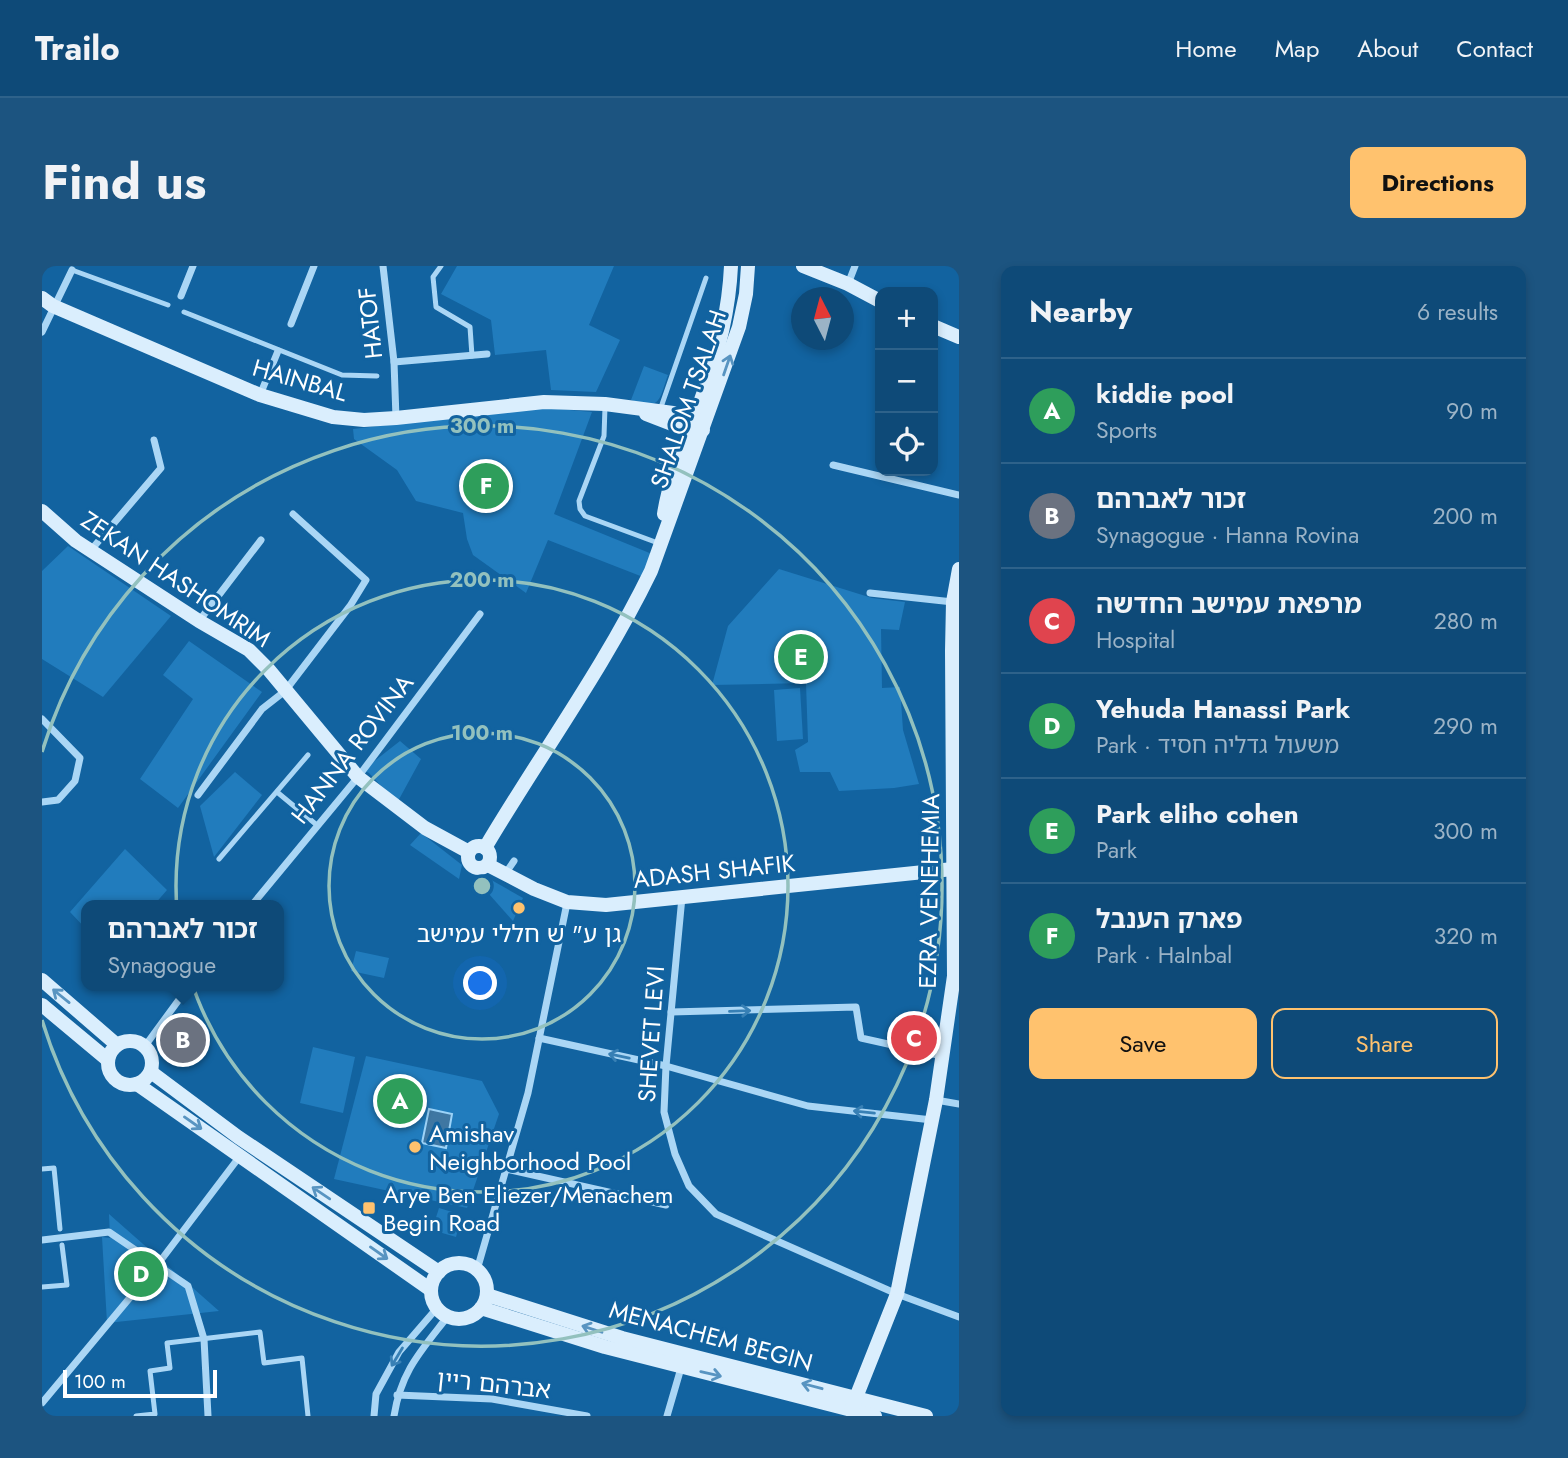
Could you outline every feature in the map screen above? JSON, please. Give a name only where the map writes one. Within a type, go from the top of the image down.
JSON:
[{"type":"street","points":[[181,296],[193,266]]},
{"type":"street","points":[[291,324],[314,266]]},
{"type":"street","name":"HATOF","points":[[383,266],[394,362],[396,418]]},
{"type":"street","name":"SHALOM TSALAH","points":[[485,848],[634,607],[661,544],[723,324],[731,266]]},
{"type":"street","name":"SHALOM TSALAH","points":[[696,427],[739,327],[746,294],[747,266]]},
{"type":"street","points":[[803,266],[875,298]]},
{"type":"street","points":[[848,284],[855,266]]},
{"type":"street","points":[[42,332],[47,302],[72,270]]},
{"type":"street","name":"HAINBAL","points":[[47,302],[260,395],[333,417],[364,420],[396,418],[544,401],[605,404],[631,409]]},
{"type":"street","points":[[938,328],[959,337]]},
{"type":"street","points":[[260,395],[278,351]]},
{"type":"street","points":[[394,362],[487,354]]},
{"type":"street","points":[[631,409],[663,411],[689,406],[704,393]]},
{"type":"street","points":[[631,409],[696,427]]},
{"type":"street","points":[[663,411],[696,427]]},
{"type":"street","points":[[91,550],[161,468],[155,440]]},
{"type":"street","points":[[833,465],[959,495]]},
{"type":"street","name":"ZEKAN HASHOMRIM","points":[[42,511],[91,550],[199,621],[249,650],[269,670],[358,777],[425,828],[469,852]]},
{"type":"street","points":[[198,795],[262,709],[285,691],[350,606],[366,580],[293,514]]},
{"type":"street","points":[[199,621],[261,540]]},
{"type":"street","name":"EZRA VENEHEMIA","points":[[853,1404],[897,1294],[936,1100],[954,976],[953,602],[959,569]]},
{"type":"street","points":[[870,593],[953,602]]},
{"type":"street","name":"HANNA ROVINA","points":[[256,900],[358,777],[480,614]]},
{"type":"street","points":[[42,719],[80,758],[75,781],[58,800],[42,802]]},
{"type":"street","points":[[476,846],[485,848],[490,854],[488,864],[480,869],[474,868],[468,861],[469,852],[476,846]]},
{"type":"street","points":[[505,874],[514,861]]},
{"type":"street","name":"ADASH SHAFIK","points":[[488,864],[567,902],[606,905],[953,869]]},
{"type":"street","name":"SHEVET LEVI","points":[[682,897],[664,1112],[675,1154],[689,1186],[716,1214],[897,1294],[959,1317]]},
{"type":"street","points":[[477,1270],[528,1093],[567,902]]},
{"type":"street","points":[[42,981],[117,1045]]},
{"type":"street","points":[[145,1045],[185,991]]},
{"type":"street","points":[[42,1005],[108,1060]]},
{"type":"street","points":[[671,1012],[856,1007],[861,1038],[942,1055]]},
{"type":"street","points":[[538,1038],[666,1066],[808,1107],[932,1120]]},
{"type":"street","points":[[137,1084],[151,1072],[152,1059],[145,1045],[130,1040],[117,1045],[108,1060],[110,1072],[118,1082],[137,1084],[431,1290],[442,1312],[466,1318],[484,1301],[485,1282],[477,1270],[461,1263],[445,1267],[439,1272],[431,1290]]},
{"type":"street","points":[[151,1072],[238,1137],[439,1272]]},
{"type":"street","points":[[936,1100],[959,1104]]},
{"type":"street","points":[[42,1403],[159,1264],[240,1156]]},
{"type":"street","points":[[506,1169],[666,1205]]},
{"type":"street","points":[[42,1240],[109,1232],[188,1286],[204,1339],[208,1416]]},
{"type":"street","name":"MENACHEM BEGIN","points":[[484,1301],[605,1347],[681,1367],[766,1387],[926,1416]]},
{"type":"street","name":"MENACHEM BEGIN","points":[[484,1301],[853,1404],[875,1416]]},
{"type":"street","points":[[394,1416],[397,1395],[410,1364],[442,1312]]},
{"type":"street","points":[[374,1416],[376,1394],[398,1352],[442,1312]]},
{"type":"street","points":[[667,1416],[681,1367]]},
{"type":"street","name":"אברהם ריין","points":[[397,1395],[492,1399],[587,1416]]},
{"type":"lane","points":[[441,266],[433,277],[436,307],[470,327],[472,356]]},
{"type":"lane","points":[[72,270],[168,305]]},
{"type":"lane","points":[[663,411],[706,278]]},
{"type":"lane","points":[[184,312],[342,375],[377,376]]},
{"type":"lane","points":[[605,404],[604,436],[579,501],[580,509],[584,516],[661,544]]},
{"type":"lane","points":[[219,859],[308,755]]},
{"type":"lane","points":[[277,792],[318,826]]},
{"type":"lane","points":[[42,1168],[54,1168],[60,1229]]},
{"type":"lane","points":[[42,1287],[67,1285],[62,1245]]},
{"type":"lane","points":[[136,1416],[155,1414],[150,1371],[170,1368],[167,1343],[260,1332],[264,1363],[302,1359],[308,1416]]},
{"type":"shaded area","points":[[457,266],[614,266],[589,325],[620,340],[596,392],[551,390],[546,350],[495,355],[491,320],[441,294]]},
{"type":"shaded area","points":[[644,366],[668,375],[660,397],[654,404],[631,400]]},
{"type":"shaded area","points":[[535,407],[592,412],[554,514],[652,554],[643,577],[548,540],[526,593],[473,555],[467,539],[463,513],[416,501],[397,470],[354,439],[353,429]]},
{"type":"shaded area","points":[[68,546],[171,616],[103,697],[42,659],[42,571]]},
{"type":"shaded area","points":[[779,569],[872,598],[905,602],[899,630],[881,629],[882,688],[900,687],[903,730],[919,784],[839,791],[830,772],[800,772],[795,750],[808,742],[806,683],[712,685],[728,626]]},
{"type":"shaded area","points":[[189,641],[262,692],[178,808],[140,779],[193,699],[163,675]]},
{"type":"shaded area","points":[[800,688],[803,739],[777,741],[774,690]]},
{"type":"shaded area","points":[[400,741],[421,759],[397,803],[363,770]]},
{"type":"shaded area","points":[[235,772],[262,795],[214,857],[200,806]]},
{"type":"shaded area","points":[[421,833],[462,865],[459,879],[410,845]]},
{"type":"shaded area","points":[[125,849],[167,890],[158,900],[81,900],[81,924],[70,912]]},
{"type":"shaded area","points":[[486,877],[523,898],[513,921],[481,885]]},
{"type":"shaded area","points":[[356,951],[389,958],[384,978],[351,971]]},
{"type":"shaded area","points":[[313,1047],[355,1057],[343,1113],[300,1103]]},
{"type":"shaded area","name":"Amishav Neighborhood Pool","points":[[366,1056],[482,1081],[499,1114],[467,1208],[334,1179]]},
{"type":"shaded area","points":[[429,1109],[452,1114],[446,1148],[422,1143]]},
{"type":"shaded area","points":[[439,1208],[462,1215],[456,1237],[432,1230]]},
{"type":"shaded area","points":[[109,1214],[219,1311],[107,1323],[102,1237],[110,1238]]},
{"type":"place","name":"פארק הענבל","points":[[486,486]]},
{"type":"place","name":"Park eliho cohen","points":[[801,657]]},
{"type":"place","name":"גן ע\" ש חללי עמישב","points":[[519,908]]},
{"type":"place","name":"מרפאת עמישב החדשה","points":[[914,1038]]},
{"type":"place","name":"זכור לאברהם","points":[[183,1040]]},
{"type":"place","name":"kiddie pool","points":[[400,1101]]},
{"type":"place","name":"Amishav Neighborhood Pool","points":[[415,1147]]},
{"type":"place","name":"Arye Ben Eliezer/Menachem Begin Road","points":[[369,1208]]},
{"type":"place","name":"Yehuda Hanassi Park","points":[[141,1274]]}]
